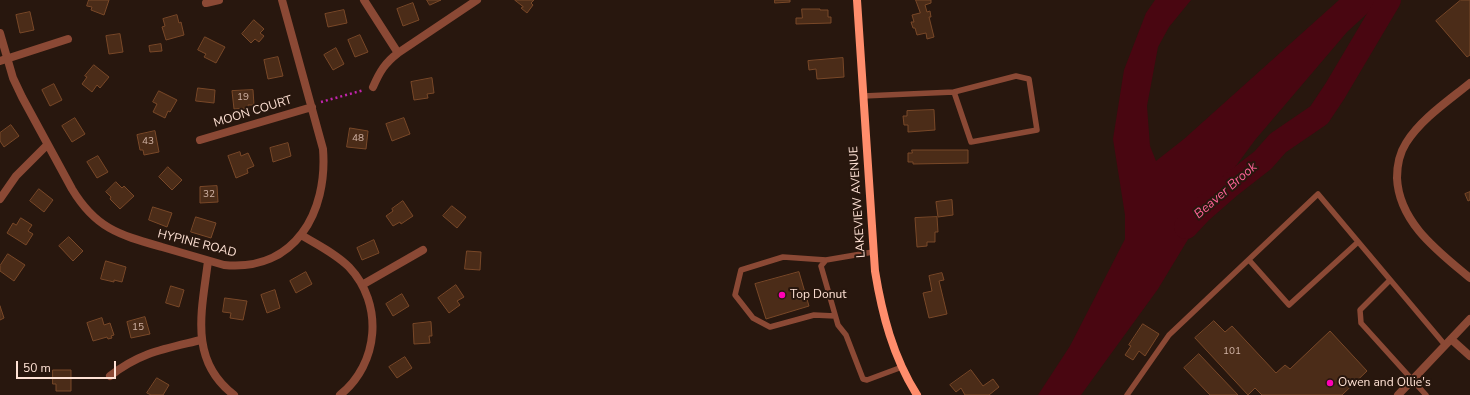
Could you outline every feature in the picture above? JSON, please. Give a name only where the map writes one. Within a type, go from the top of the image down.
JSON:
[{"type":"main road","name":"LAKEVIEW AVENUE","points":[[857,0],[875,271],[891,341],[902,367],[917,395]]},
{"type":"street","points":[[206,3],[219,0]]},
{"type":"street","name":"HYPINE ROAD","points":[[0,33],[4,60],[22,97],[79,201],[90,214],[101,223],[127,237],[208,261],[238,267],[267,261],[295,243],[313,214],[322,188],[324,173],[323,149],[282,0]]},
{"type":"street","points":[[364,0],[398,53]]},
{"type":"street","points":[[373,87],[381,70],[387,62],[477,0]]},
{"type":"street","points":[[4,60],[68,39]]},
{"type":"street","points":[[1470,83],[1431,116],[1413,134],[1401,152],[1397,169],[1401,200],[1411,220],[1433,246],[1470,278]]},
{"type":"street","name":"MOON COURT","points":[[200,140],[312,107]]},
{"type":"street","points":[[0,198],[16,176],[47,144]]},
{"type":"street","points":[[301,235],[342,261],[350,268],[362,285],[371,308],[373,334],[371,346],[362,370],[351,385],[340,395]]},
{"type":"street","points":[[362,285],[423,250]]},
{"type":"street","points":[[208,261],[200,321],[201,340],[204,352],[215,375],[222,385],[234,395]]},
{"type":"street","points":[[1398,395],[1470,320]]},
{"type":"street","points":[[110,376],[123,366],[149,353],[201,340]]},
{"type":"street","points":[[1448,342],[1470,356]]},
{"type":"lane","points":[[863,96],[954,92],[1016,76],[1029,79],[1037,130],[971,142],[954,92]]},
{"type":"lane","points":[[1127,395],[1169,335],[1318,194],[1390,280],[1448,342]]},
{"type":"lane","points":[[1249,260],[1289,305],[1358,242]]},
{"type":"lane","points":[[836,316],[814,315],[770,327],[753,318],[735,295],[742,270],[783,257],[826,260],[873,252]]},
{"type":"lane","points":[[826,260],[821,266],[838,325],[846,336],[863,379],[867,380],[902,367]]},
{"type":"lane","points":[[1390,280],[1360,310],[1361,323],[1426,395]]},
{"type":"path","points":[[320,102],[373,87]]},
{"type":"shaded area","points":[[1155,0],[1191,0],[1169,27],[1158,47],[1147,106],[1150,146],[1156,161],[1184,139],[1339,0],[1382,0],[1347,32],[1255,140],[1216,193],[1158,289],[1081,395],[1038,395],[1070,346],[1125,239],[1125,215],[1113,139],[1124,70],[1146,13]]},
{"type":"building","points":[[89,0],[109,0],[104,15],[91,10],[92,7],[87,6]]},
{"type":"building","points":[[427,0],[441,0],[430,5]]},
{"type":"building","points":[[515,0],[534,0],[531,3],[533,5],[527,13]]},
{"type":"building","points":[[775,0],[790,0],[790,2],[775,3]]},
{"type":"building","points":[[916,0],[931,0],[931,3],[925,5],[927,12],[930,11],[931,17],[929,17],[934,37],[927,39],[926,33],[917,35],[915,28],[913,28],[911,22],[914,22],[912,15],[920,13]]},
{"type":"building","points":[[1461,0],[1470,0],[1470,55],[1467,57],[1436,21]]},
{"type":"building","points":[[413,3],[419,20],[403,26],[397,9]]},
{"type":"building","points":[[802,9],[828,10],[828,17],[831,17],[831,23],[796,24],[796,18],[802,18]]},
{"type":"building","points":[[344,10],[347,23],[328,27],[325,14]]},
{"type":"building","points":[[30,12],[34,30],[20,33],[16,15]]},
{"type":"building","points":[[177,15],[179,23],[181,22],[184,35],[166,40],[162,27],[165,26],[163,19]]},
{"type":"building","points":[[254,20],[264,29],[260,33],[264,36],[259,42],[255,39],[251,43],[242,34]]},
{"type":"building","points":[[120,34],[123,52],[109,54],[106,36]]},
{"type":"building","points":[[360,35],[368,52],[355,57],[348,40]]},
{"type":"building","points":[[205,37],[225,47],[216,63],[204,57],[206,54],[198,50]]},
{"type":"building","points":[[161,44],[162,51],[150,52],[149,46]]},
{"type":"building","points":[[336,48],[344,64],[333,70],[324,55]]},
{"type":"building","points":[[278,57],[283,76],[268,79],[264,60]]},
{"type":"building","points":[[843,58],[844,77],[817,79],[816,69],[809,70],[808,61]]},
{"type":"building","points":[[94,65],[109,77],[100,88],[97,85],[92,92],[82,84],[87,77],[85,76]]},
{"type":"building","points":[[432,78],[434,93],[427,94],[428,98],[414,100],[411,82]]},
{"type":"building","points":[[54,84],[62,100],[50,106],[42,90]]},
{"type":"building","points":[[198,88],[215,90],[214,103],[196,101]]},
{"type":"building","points":[[253,90],[254,105],[248,105],[248,108],[234,109],[232,91]]},
{"type":"building","points":[[159,91],[177,100],[170,112],[168,111],[165,118],[153,112],[157,104],[153,102]]},
{"type":"building","points":[[934,110],[935,130],[908,132],[908,125],[904,125],[903,116],[907,116],[907,111]]},
{"type":"building","points":[[75,118],[85,134],[72,142],[62,126]]},
{"type":"building","points":[[404,118],[410,134],[392,141],[386,124]]},
{"type":"building","points":[[11,125],[19,136],[4,147],[0,141],[0,133]]},
{"type":"building","points":[[350,128],[368,131],[366,149],[347,147]]},
{"type":"building","points":[[155,131],[159,152],[144,155],[143,150],[140,150],[137,135]]},
{"type":"building","points":[[288,143],[291,156],[273,162],[270,148]]},
{"type":"building","points":[[912,150],[968,150],[968,163],[913,164],[913,162],[908,162],[908,153],[912,153]]},
{"type":"building","points":[[240,152],[241,156],[248,153],[254,166],[247,169],[248,173],[236,178],[228,156]]},
{"type":"building","points":[[98,156],[108,172],[97,178],[87,162]]},
{"type":"building","points":[[168,167],[182,180],[172,190],[159,177]]},
{"type":"building","points":[[116,182],[122,188],[124,186],[134,196],[120,209],[110,199],[111,197],[106,192]]},
{"type":"building","points":[[217,186],[218,202],[200,203],[200,187]]},
{"type":"building","points":[[39,189],[53,200],[44,212],[30,201]]},
{"type":"building","points":[[1470,192],[1470,200],[1468,201],[1465,194]]},
{"type":"building","points":[[952,200],[953,215],[938,217],[936,202]]},
{"type":"building","points":[[403,201],[413,216],[401,224],[400,222],[393,226],[386,216],[393,211],[392,209]]},
{"type":"building","points":[[452,206],[466,217],[457,228],[443,216]]},
{"type":"building","points":[[153,207],[172,213],[167,227],[149,220]]},
{"type":"building","points":[[196,217],[216,223],[211,238],[191,232]]},
{"type":"building","points":[[937,217],[938,232],[935,232],[935,242],[927,242],[927,246],[917,247],[915,218]]},
{"type":"building","points":[[21,218],[32,225],[28,231],[33,234],[26,245],[7,233],[13,223],[16,225]]},
{"type":"building","points":[[69,237],[83,251],[73,261],[59,246]]},
{"type":"building","points":[[374,240],[379,253],[362,260],[357,248]]},
{"type":"building","points":[[467,251],[481,252],[480,270],[465,269]]},
{"type":"building","points":[[8,254],[25,265],[14,281],[0,271],[0,266]]},
{"type":"building","points":[[106,261],[126,267],[122,282],[101,279]]},
{"type":"building","points":[[306,272],[312,284],[296,293],[290,281]]},
{"type":"building","name":"Top Donut","points":[[799,272],[809,306],[766,319],[755,284]]},
{"type":"building","points":[[942,273],[944,280],[939,281],[947,314],[929,318],[923,293],[932,291],[929,276]]},
{"type":"building","points":[[456,285],[464,297],[457,301],[460,305],[449,313],[438,298]]},
{"type":"building","points":[[171,286],[184,290],[179,307],[166,303]]},
{"type":"building","points":[[275,290],[280,308],[267,313],[261,295]]},
{"type":"building","points":[[402,294],[409,306],[393,316],[386,304]]},
{"type":"building","points":[[225,298],[247,301],[243,320],[230,318],[231,313],[223,312]]},
{"type":"building","points":[[0,306],[4,318],[0,320]]},
{"type":"building","points":[[145,317],[150,334],[131,338],[127,322]]},
{"type":"building","points":[[102,318],[104,325],[110,323],[114,335],[111,336],[112,338],[108,339],[107,337],[93,341],[87,323]]},
{"type":"building","points":[[1214,321],[1225,332],[1232,326],[1276,373],[1285,365],[1290,369],[1330,331],[1367,371],[1342,395],[1262,395],[1255,388],[1248,395],[1195,338]]},
{"type":"building","points":[[431,322],[432,336],[429,336],[430,343],[414,344],[413,324]]},
{"type":"building","points":[[1143,324],[1159,334],[1145,356],[1139,351],[1133,360],[1125,355],[1131,346],[1129,345]]},
{"type":"building","points":[[1199,354],[1238,395],[1210,395],[1184,368]]},
{"type":"building","points":[[405,357],[412,368],[397,378],[389,367]]},
{"type":"building","points":[[53,370],[71,370],[71,391],[56,391],[56,384],[53,384]]},
{"type":"building","points":[[971,370],[983,386],[993,379],[999,387],[989,395],[965,395],[961,388],[956,392],[950,385]]},
{"type":"building","points":[[157,378],[169,385],[163,395],[151,395],[147,393]]},
{"type":"waterway","name":"Beaver Brook","points":[[1186,227],[1200,212],[1231,185],[1263,160],[1278,143],[1319,115],[1389,0]]},
{"type":"place","name":"Top Donut","points":[[782,295]]},
{"type":"place","name":"Owen and Ollie's","points":[[1330,383]]}]
